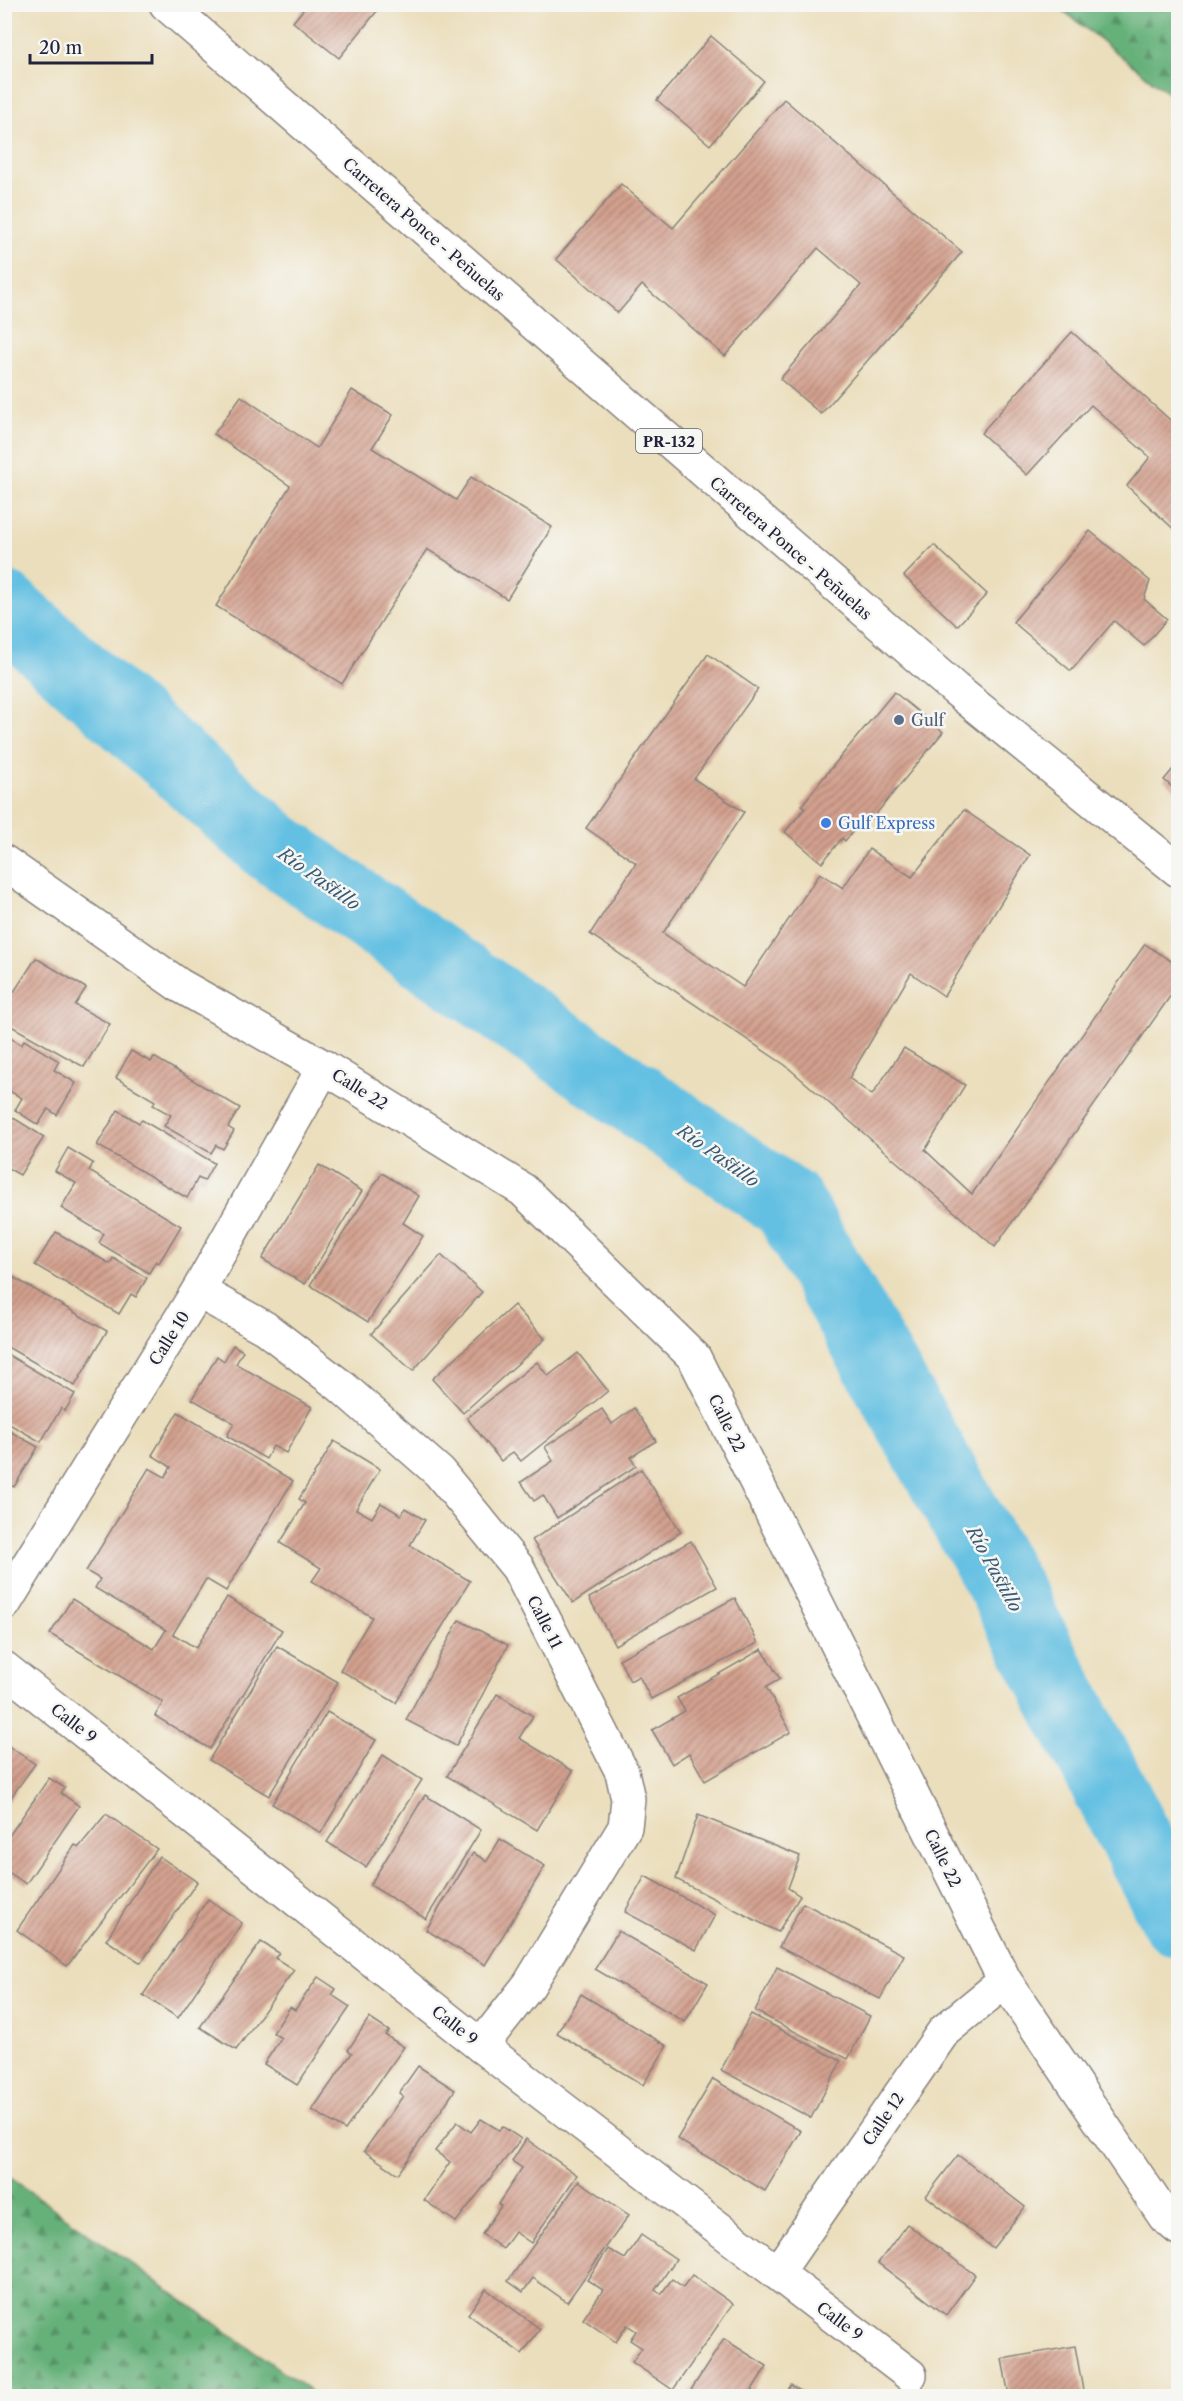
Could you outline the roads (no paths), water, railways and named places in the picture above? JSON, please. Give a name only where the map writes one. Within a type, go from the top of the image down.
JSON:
[{"type":"street","name":"Carretera Ponce - Peñuelas","points":[[171,6],[955,689],[1179,870]]},
{"type":"street","name":"Calle 22","points":[[5,864],[179,986],[324,1067],[523,1190],[694,1357],[1005,1981],[1165,2217],[1179,2228]]},
{"type":"street","name":"Calle 10","points":[[4,1604],[198,1291],[324,1067]]},
{"type":"street","name":"Calle 11","points":[[198,1291],[265,1328],[342,1387],[439,1473],[518,1568],[622,1772],[628,1799],[625,1827],[529,1986],[481,2046]]},
{"type":"street","name":"Calle 9","points":[[4,1668],[481,2046],[910,2375]]},
{"type":"street","name":"Calle 12","points":[[777,2273],[944,2031],[1005,1981]]},
{"type":"waterway","name":"Río Pastillo","points":[[4,608],[273,847],[789,1205],[999,1576],[1178,1920]]},
{"type":"place","name":"Gulf","points":[[899,720]]},
{"type":"place","name":"Gulf Express","points":[[826,823]]}]
